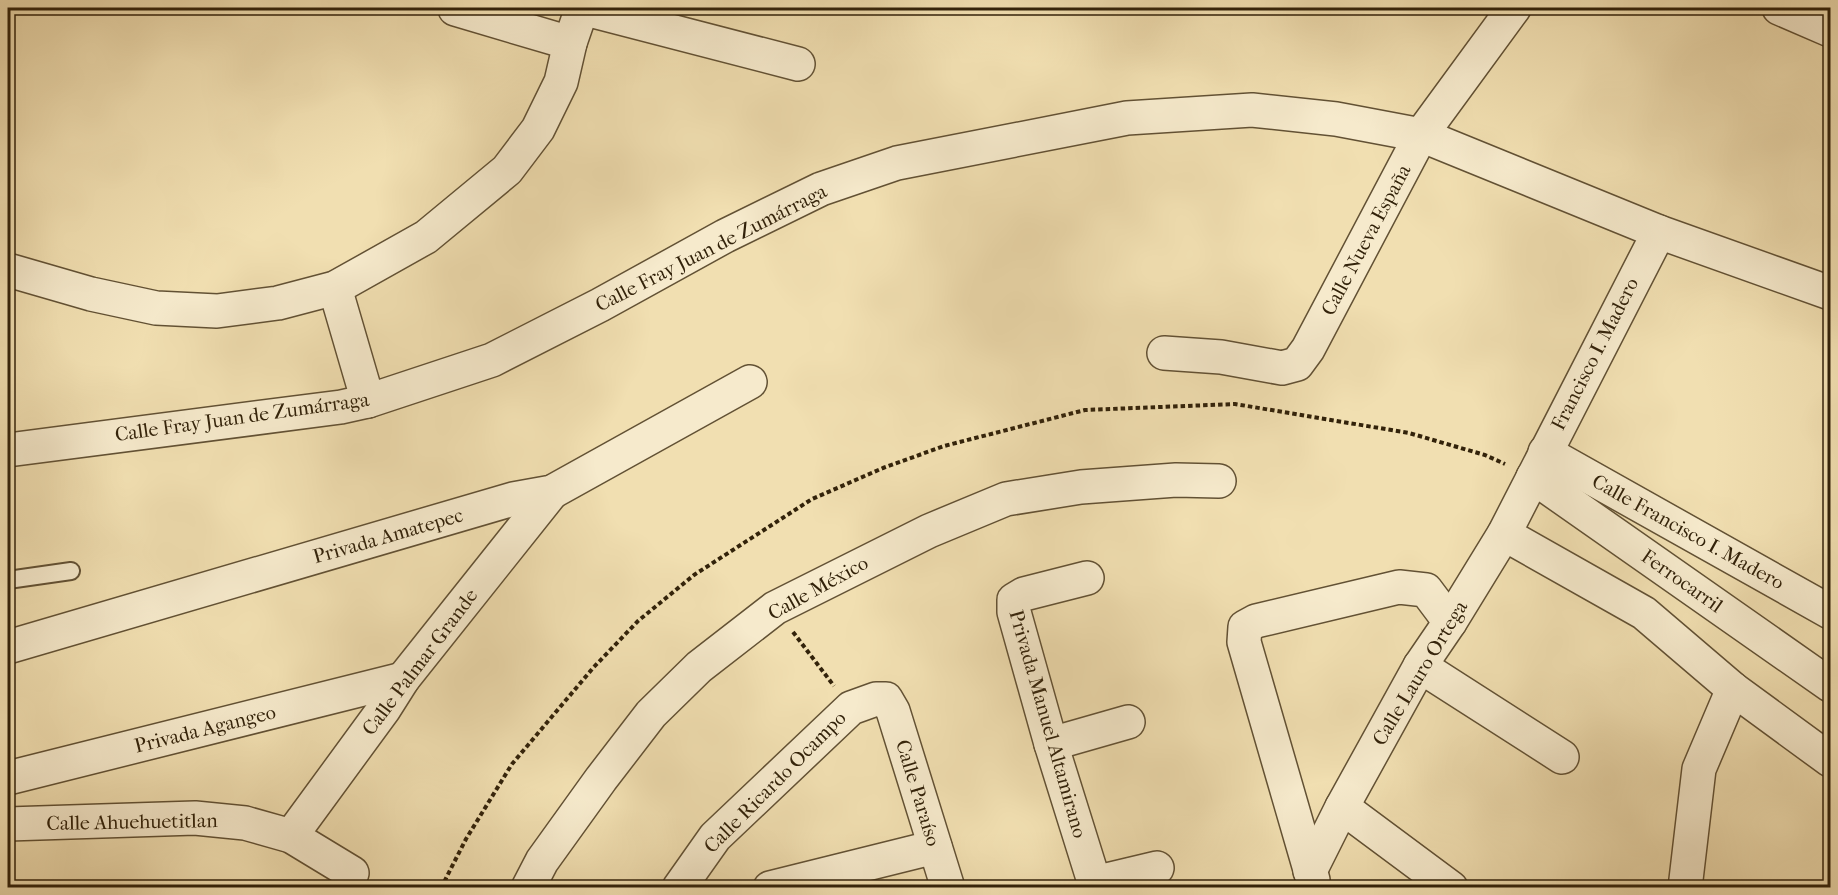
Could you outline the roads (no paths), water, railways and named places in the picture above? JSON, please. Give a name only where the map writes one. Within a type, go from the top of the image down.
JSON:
[{"type":"street","points":[[8,270],[91,294],[156,308],[217,311],[278,303],[335,288],[426,237],[507,170],[538,129],[561,82],[570,43],[582,8],[798,64]]},
{"type":"street","name":"Calle Nueva España","points":[[1164,353],[1221,357],[1282,368],[1297,364],[1308,349],[1421,135],[1514,8]]},
{"type":"street","points":[[1779,8],[1830,30]]},
{"type":"street","points":[[455,9],[570,43]]},
{"type":"street","name":"Calle Fray Juan de Zumárraga","points":[[8,450],[341,407],[368,401],[492,360],[600,305],[725,236],[821,189],[897,163],[1127,118],[1252,110],[1336,119],[1421,135],[1659,232],[1830,293]]},
{"type":"street","name":"Francisco I. Madero","points":[[1539,464],[1659,232]]},
{"type":"street","points":[[335,288],[368,401]]},
{"type":"street","name":"Privada Amatepec","points":[[8,647],[513,499],[552,492],[750,382]]},
{"type":"street","name":"Calle Lauro Ortega","points":[[1313,879],[1342,807],[1420,666],[1504,534],[1539,464]]},
{"type":"street","name":"Calle Francisco I. Madero","points":[[1539,464],[1830,608]]},
{"type":"street","name":"Ferrocarril","points":[[1539,464],[1830,685]]},
{"type":"street","name":"Calle México","points":[[528,888],[542,861],[651,714],[699,667],[775,608],[929,531],[1006,499],[1081,487],[1176,480],[1219,481]]},
{"type":"street","name":"Calle Palmar Grande","points":[[291,836],[403,680],[552,492]]},
{"type":"street","points":[[1504,534],[1644,613],[1733,688],[1830,760]]},
{"type":"street","name":"Privada Manuel Altamirano","points":[[1086,578],[1024,594],[1014,600],[1014,612],[1051,744],[1095,886]]},
{"type":"street","points":[[1313,879],[1244,642],[1245,627],[1256,621],[1400,587],[1426,590],[1450,622]]},
{"type":"street","points":[[1420,666],[1562,757]]},
{"type":"street","name":"Privada Agangeo","points":[[8,778],[403,680]]},
{"type":"street","points":[[1685,888],[1699,769],[1733,688]]},
{"type":"street","name":"Calle Ricardo Ocampo","points":[[679,888],[715,837],[851,708],[876,699],[886,699]]},
{"type":"street","name":"Calle Paraíso","points":[[886,699],[893,711],[948,888]]},
{"type":"street","points":[[1051,744],[1128,722]]},
{"type":"street","points":[[1342,807],[1451,888]]},
{"type":"street","name":"Calle Ahuehuetitlan","points":[[8,824],[195,818],[245,823],[291,836],[352,873]]},
{"type":"street","points":[[770,888],[935,847]]},
{"type":"street","points":[[1095,886],[1157,868]]},
{"type":"lane","points":[[8,580],[71,571]]}]
